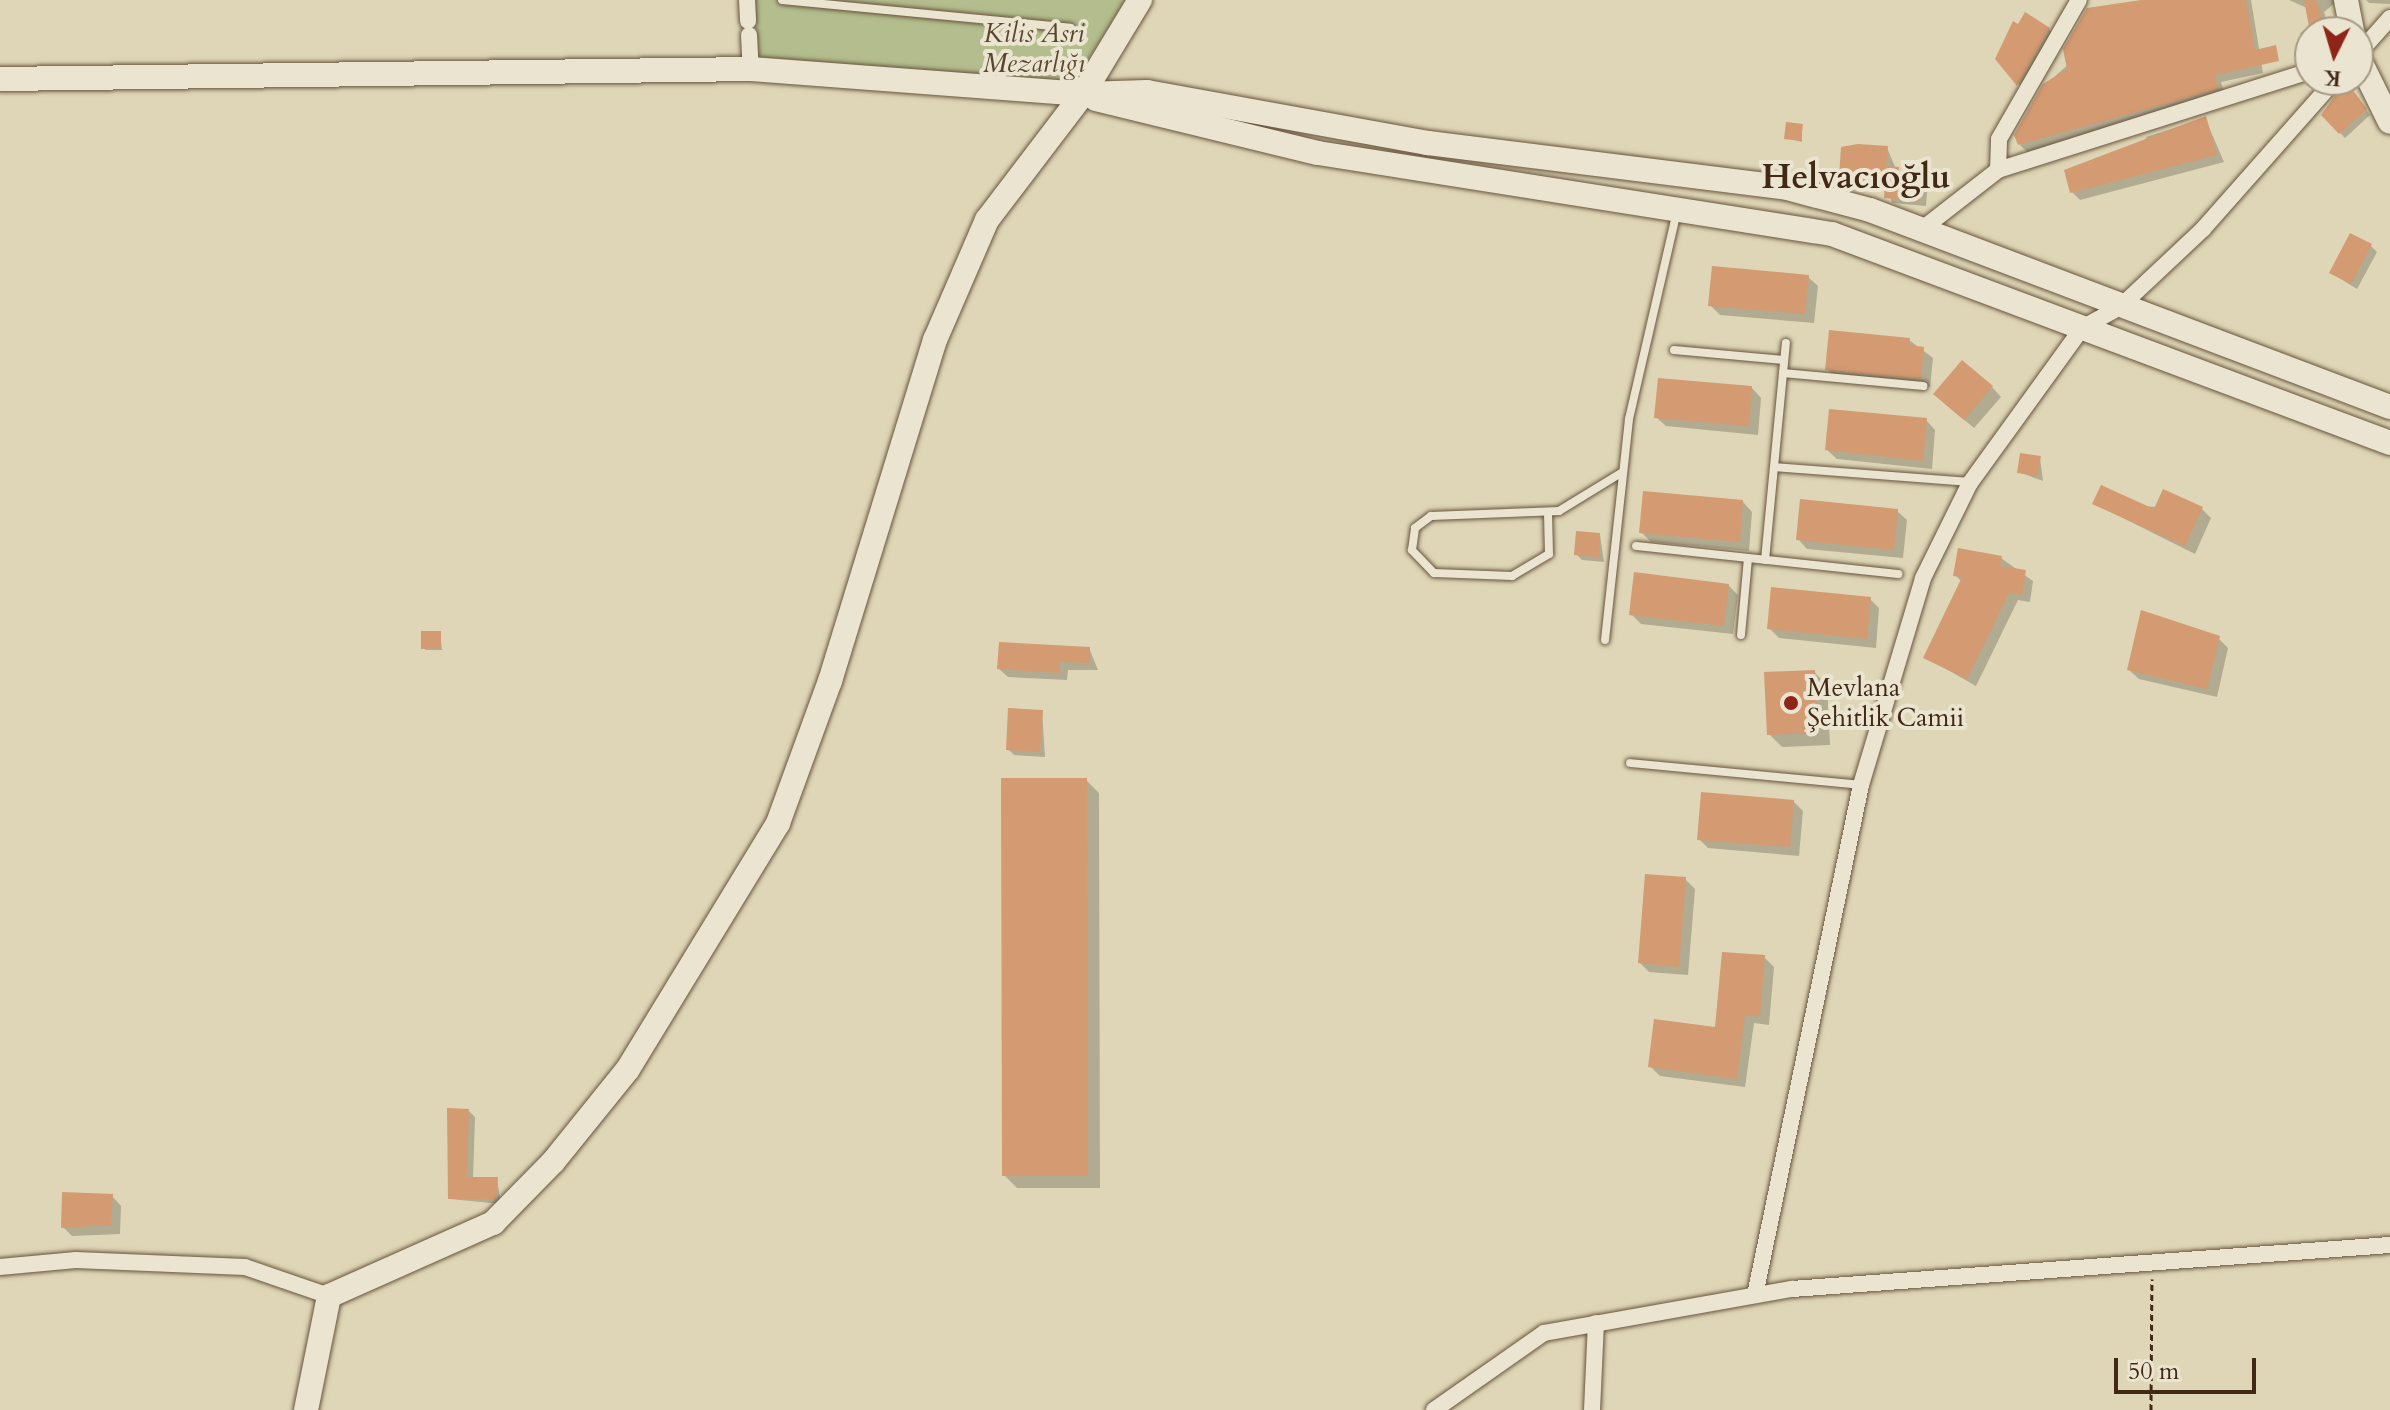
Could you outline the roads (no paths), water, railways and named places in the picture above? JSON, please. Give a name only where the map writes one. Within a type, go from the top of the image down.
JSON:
[{"type":"street","points":[[747,0],[751,69]]},
{"type":"street","points":[[0,1267],[76,1260],[245,1267],[329,1296],[493,1223],[628,1069],[778,823],[830,681],[935,340],[987,220],[1083,94],[1140,0]]},
{"type":"street","points":[[1998,170],[1999,139],[2079,0]]},
{"type":"street","points":[[2374,37],[2390,18]]},
{"type":"street","points":[[0,79],[751,69],[1083,94],[1147,92],[1413,140],[1783,187],[1921,230],[2390,407]]},
{"type":"street","points":[[1921,230],[1998,170],[2294,76]]},
{"type":"street","points":[[2374,84],[2390,122]]},
{"type":"street","points":[[1083,94],[1140,116],[1318,153],[1678,206],[1832,234],[2390,443]]},
{"type":"street","points":[[1755,1295],[1861,785],[1923,578],[1970,483],[2082,328],[2120,307],[2203,229],[2321,96]]},
{"type":"street","points":[[1434,1410],[1544,1333],[1755,1295],[2152,1260],[2390,1245]]},
{"type":"street","points":[[306,1410],[329,1296]]},
{"type":"street","points":[[1592,1410],[1596,1323]]},
{"type":"lane","points":[[782,0],[1071,28]]},
{"type":"lane","points":[[1605,640],[1621,473],[1678,206]]},
{"type":"lane","points":[[1765,560],[1786,343]]},
{"type":"lane","points":[[1674,350],[1784,360]]},
{"type":"lane","points":[[1783,373],[1923,386]]},
{"type":"lane","points":[[1774,467],[1970,483]]},
{"type":"lane","points":[[1548,513],[1549,554],[1512,576],[1434,573],[1412,550],[1415,528],[1431,516],[1548,513],[1621,473]]},
{"type":"lane","points":[[1636,546],[1899,574]]},
{"type":"lane","points":[[1741,635],[1748,558]]},
{"type":"lane","points":[[1630,763],[1861,785]]},
{"type":"place","name":"Mevlana Şehitlik Camii","points":[[1791,703]]},
{"type":"district","name":"Helvacıoğlu","points":[[1856,178]]},
{"type":"park label","name":"Kilis Asri Mezarlığı","points":[[1034,49]]}]
